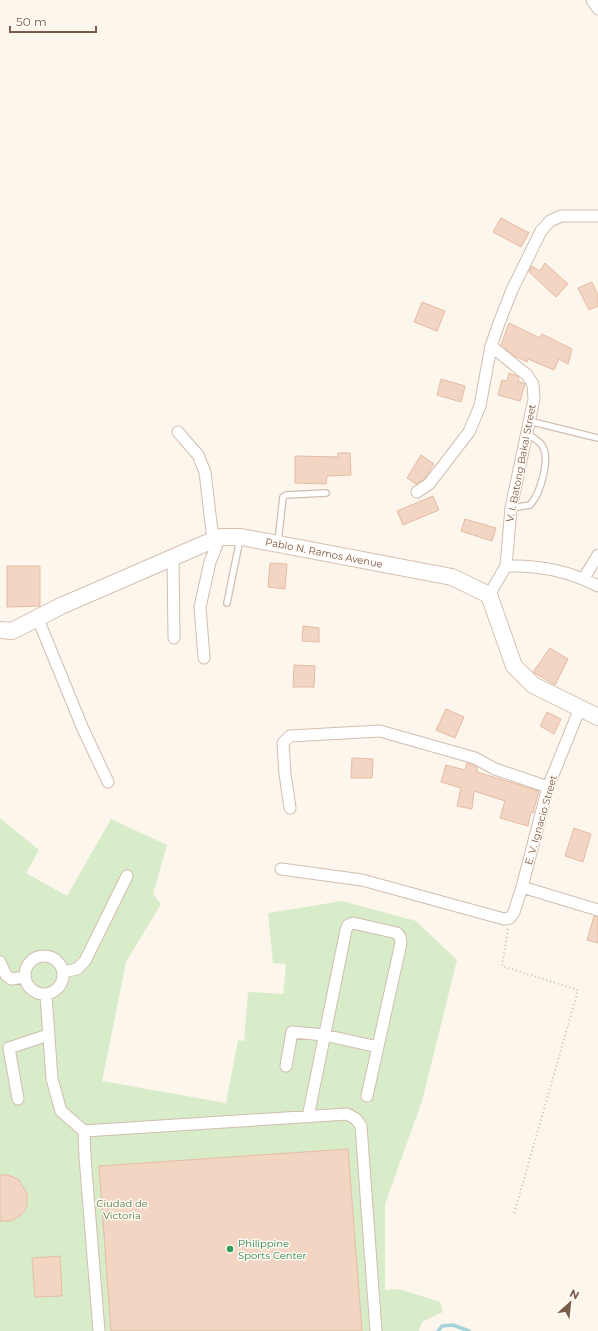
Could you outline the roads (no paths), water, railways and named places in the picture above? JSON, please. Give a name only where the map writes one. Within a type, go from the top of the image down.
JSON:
[{"type":"street","points":[[592,0],[598,9]]},
{"type":"street","points":[[417,492],[429,484],[469,432],[482,397],[491,346],[512,290],[541,232],[550,221],[561,216],[598,216]]},
{"type":"street","name":"V. I. Batong Bakal Street","points":[[490,595],[506,566],[511,508],[534,399],[532,384],[527,375],[491,346]]},
{"type":"street","points":[[178,432],[198,455],[205,472],[216,539],[200,607],[204,658]]},
{"type":"street","name":"Pablo N. Ramos Avenue","points":[[0,630],[12,632],[61,606],[216,539],[240,537],[452,577],[490,595]]},
{"type":"street","points":[[584,578],[598,555]]},
{"type":"street","points":[[173,558],[174,638]]},
{"type":"street","points":[[506,566],[522,565],[561,571],[584,578],[598,586]]},
{"type":"street","points":[[490,595],[514,666],[533,686],[598,717]]},
{"type":"street","points":[[38,619],[83,729],[108,782]]},
{"type":"street","name":"E. V. Ignacio Street","points":[[281,869],[362,880],[504,919],[510,918],[514,912],[522,887],[548,787],[580,708]]},
{"type":"street","points":[[290,808],[285,774],[283,743],[290,736],[326,732],[380,730],[475,758],[495,769],[548,787]]},
{"type":"street","points":[[63,972],[76,969],[85,961],[127,876]]},
{"type":"street","points":[[522,887],[598,910]]},
{"type":"street","points":[[308,1117],[346,930],[348,925],[353,923],[397,933],[400,937],[401,943],[367,1096]]},
{"type":"street","points":[[42,956],[55,959],[60,964],[63,972],[62,983],[58,989],[46,995],[34,992],[26,983],[25,977],[28,965],[36,957],[42,956]]},
{"type":"street","points":[[0,962],[6,975],[11,979],[25,977]]},
{"type":"street","points":[[46,995],[52,1079],[61,1111],[84,1131],[347,1114],[356,1119],[361,1126],[376,1331]]},
{"type":"street","points":[[286,1066],[292,1032],[324,1035],[378,1047]]},
{"type":"street","points":[[18,1098],[8,1048],[48,1035]]},
{"type":"street","points":[[84,1131],[99,1331]]},
{"type":"lane","points":[[528,427],[598,438]]},
{"type":"lane","points":[[511,508],[530,505],[535,499],[545,471],[546,463],[542,445],[528,427]]},
{"type":"lane","points":[[278,544],[283,497],[286,494],[326,493]]},
{"type":"lane","points":[[227,603],[240,537]]},
{"type":"waterway","points":[[438,1331],[442,1326],[453,1325],[469,1331]]},
{"type":"place","name":"Philippine Sports Center","points":[[230,1249]]},
{"type":"park label","name":"Ciudad de Victoria","points":[[122,1208]]}]
